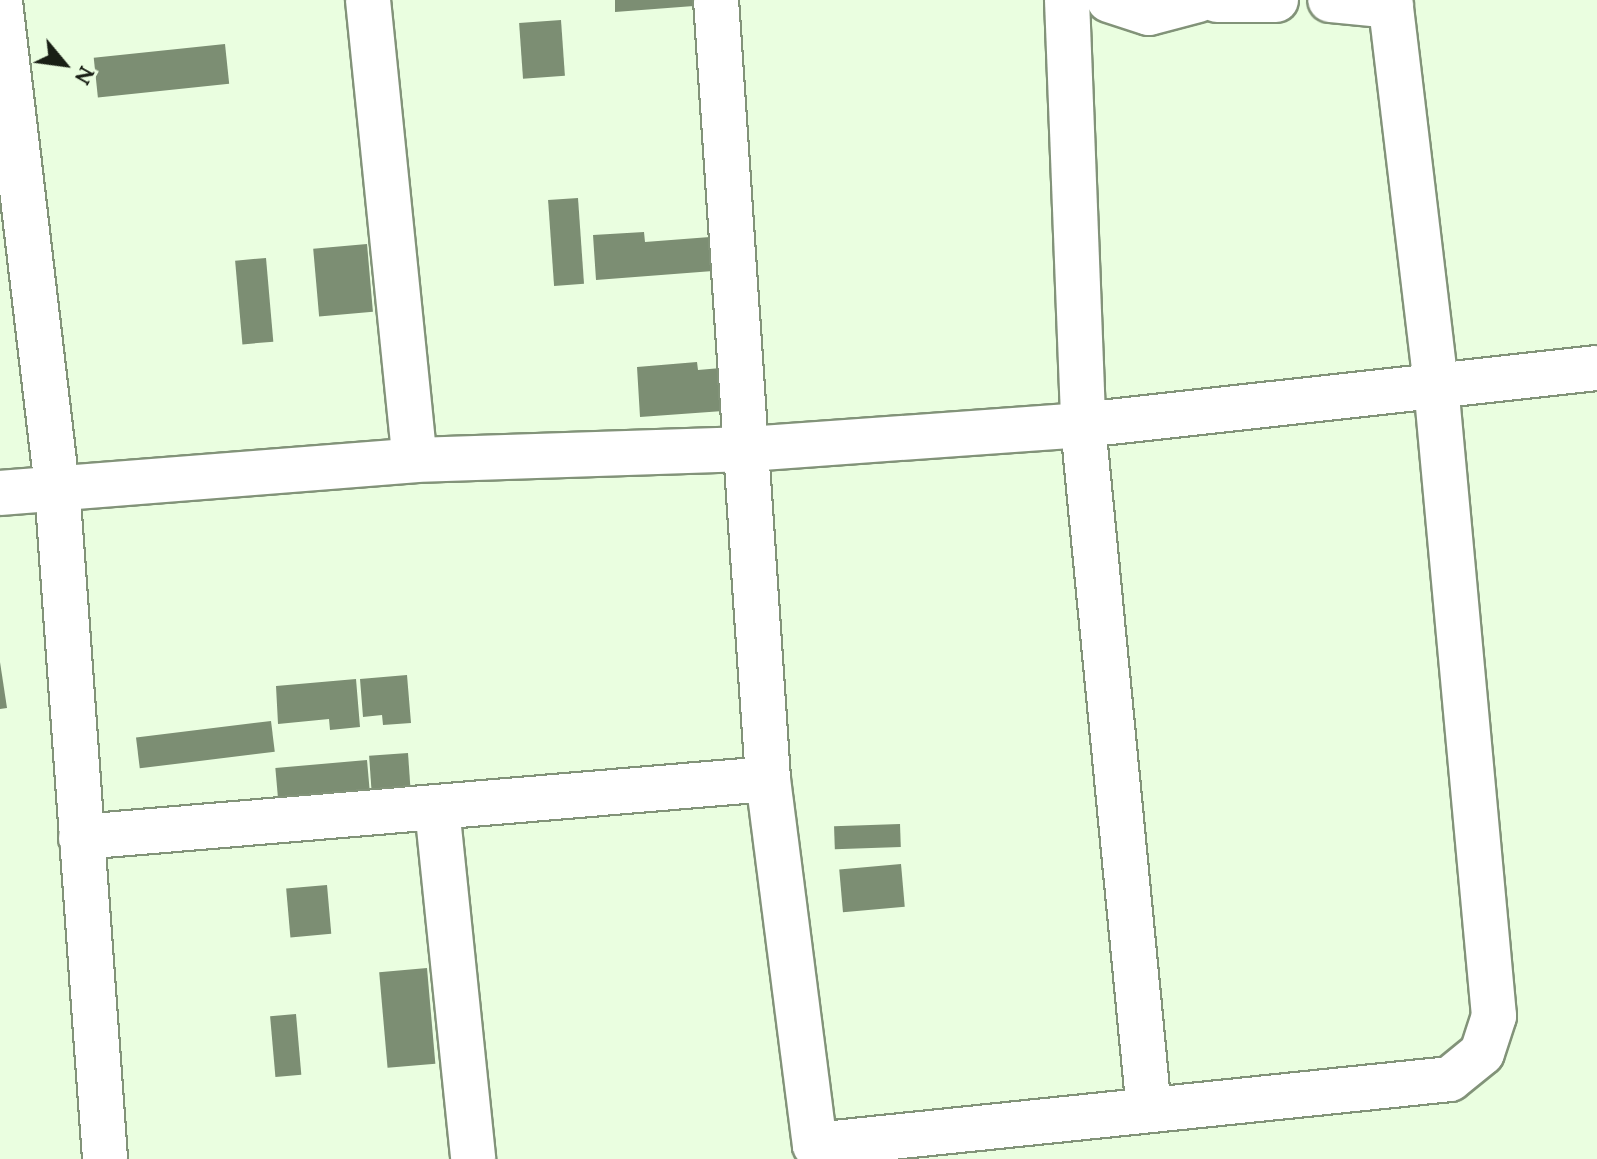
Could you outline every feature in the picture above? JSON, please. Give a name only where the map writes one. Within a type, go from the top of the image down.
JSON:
[{"type":"street","points":[[368,0],[415,460]]},
{"type":"street","points":[[716,0],[768,779],[815,1152],[1149,1110],[1450,1079],[1482,1053],[1494,1016],[1436,385],[1391,6],[1330,0]]},
{"type":"street","points":[[1067,0],[1083,425],[1149,1110]]},
{"type":"street","points":[[1109,0],[1149,13],[1198,0]]},
{"type":"street","points":[[1217,0],[1276,0]]},
{"type":"street","points":[[0,2],[57,487],[105,1159]]},
{"type":"street","points":[[0,493],[415,460],[748,449],[1083,425],[1597,368]]},
{"type":"street","points":[[81,837],[768,779]]},
{"type":"street","points":[[437,808],[473,1159]]},
{"type":"building","points":[[615,0],[706,0],[707,5],[615,12]]},
{"type":"building","points":[[561,20],[565,76],[523,79],[519,23]]},
{"type":"building","points":[[225,44],[229,84],[98,98],[94,58]]},
{"type":"building","points":[[578,198],[584,284],[554,286],[548,200]]},
{"type":"building","points":[[644,232],[645,242],[710,237],[713,271],[596,280],[593,235]]},
{"type":"building","points":[[367,244],[373,312],[319,316],[313,249]]},
{"type":"building","points":[[266,258],[273,342],[242,344],[235,261]]},
{"type":"building","points":[[697,362],[698,370],[721,368],[723,411],[640,417],[637,367]]},
{"type":"building","points":[[0,662],[7,708],[0,709]]},
{"type":"building","points":[[407,675],[411,723],[383,725],[382,715],[363,717],[360,679]]},
{"type":"building","points":[[356,679],[360,727],[330,730],[329,719],[278,724],[276,686]]},
{"type":"building","points":[[271,721],[275,752],[140,768],[136,738]]},
{"type":"building","points":[[408,753],[411,801],[372,804],[369,756]]},
{"type":"building","points":[[367,760],[371,803],[279,811],[275,768]]},
{"type":"building","points":[[900,824],[901,847],[835,849],[834,826]]},
{"type":"building","points":[[901,864],[905,907],[843,912],[839,869]]},
{"type":"building","points":[[327,885],[331,934],[290,937],[286,889]]},
{"type":"building","points":[[427,968],[435,1064],[388,1068],[379,972]]},
{"type":"building","points":[[296,1014],[301,1075],[275,1077],[270,1016]]}]
